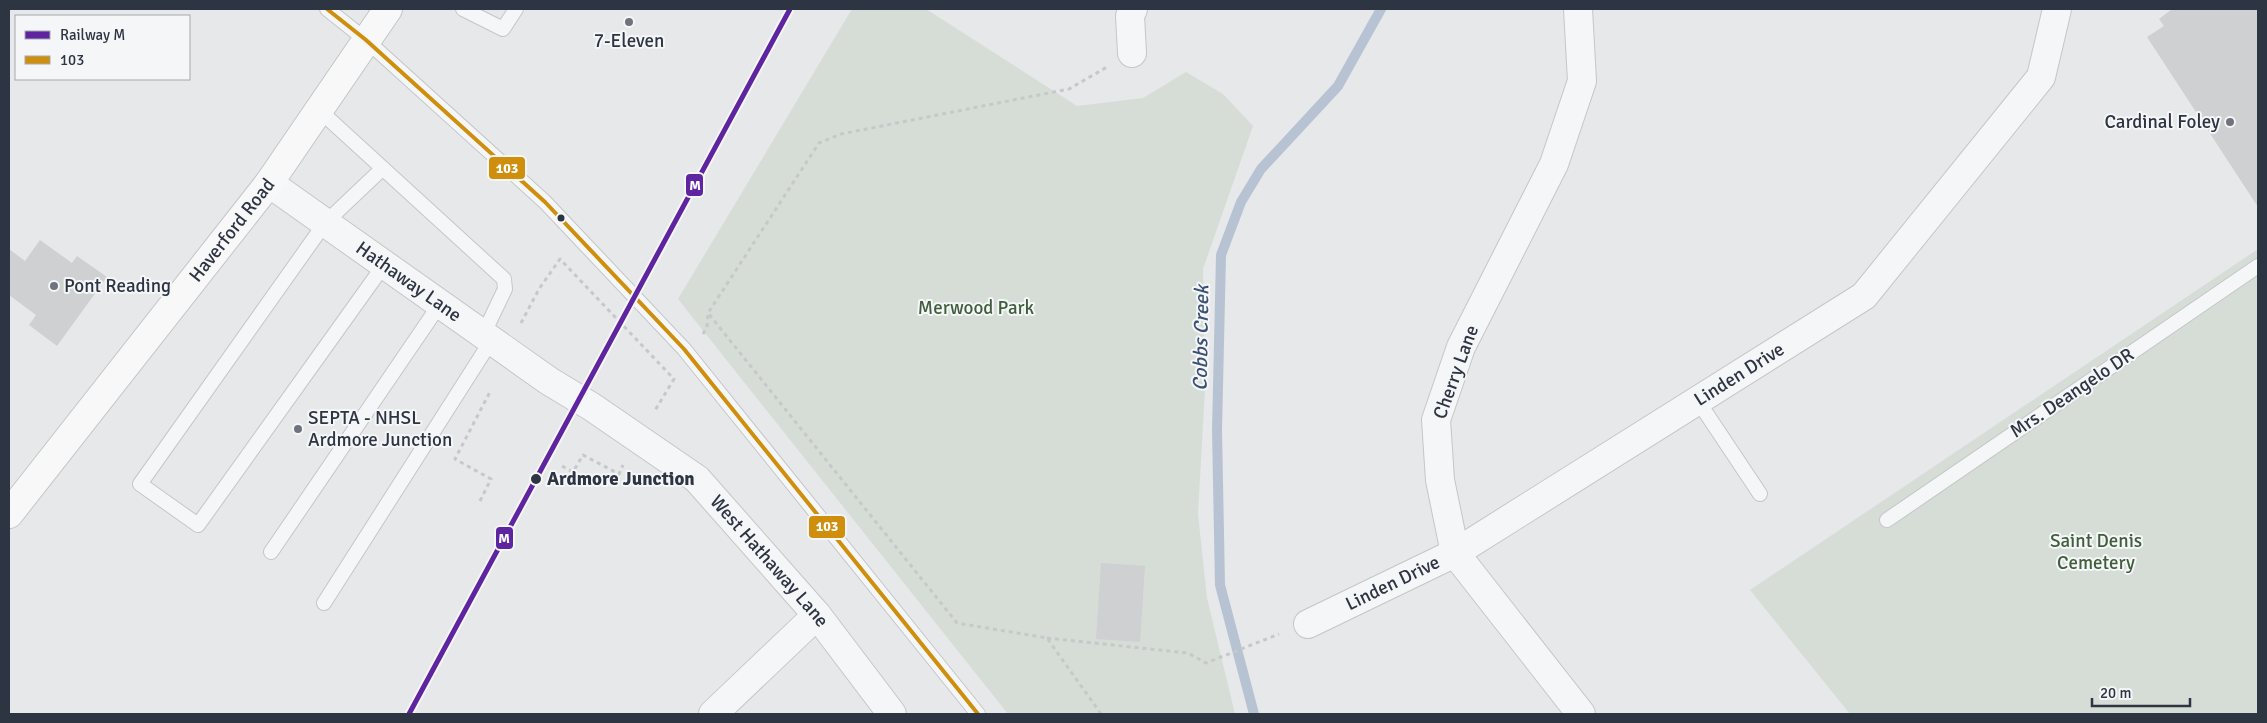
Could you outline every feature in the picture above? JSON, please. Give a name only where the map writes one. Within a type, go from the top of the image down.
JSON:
[{"type":"main road","name":"Haverford Road","points":[[9,514],[269,183],[388,9]]},
{"type":"street","points":[[1132,53],[1130,16],[1133,9]]},
{"type":"street","name":"Cherry Lane","points":[[1578,9],[1582,81],[1554,164],[1461,347],[1436,420],[1440,480],[1455,553],[1581,714]]},
{"type":"street","name":"Linden Drive","points":[[1308,624],[1455,553],[1864,296],[2041,77],[2057,9]]},
{"type":"street","name":"Hathaway Lane","points":[[269,183],[549,382]]},
{"type":"street","name":"West Hathaway Lane","points":[[549,382],[592,408],[696,479],[817,615],[892,714]]},
{"type":"street","points":[[713,714],[817,615]]},
{"type":"lane","points":[[327,9],[366,40],[545,202],[684,350],[978,714]]},
{"type":"lane","points":[[463,9],[503,29],[516,9]]},
{"type":"lane","points":[[319,110],[504,279],[505,289],[487,338],[324,603]]},
{"type":"lane","points":[[383,168],[325,223],[140,484],[198,525],[384,265]]},
{"type":"lane","name":"Mrs. Deangelo DR","points":[[1886,520],[2258,266]]},
{"type":"lane","points":[[270,552],[440,304]]},
{"type":"lane","points":[[1698,401],[1760,494]]},
{"type":"path","points":[[1132,53],[1069,89],[841,134],[819,143],[708,313],[957,622],[1047,638],[1188,653],[1206,663],[1271,637]]},
{"type":"path","points":[[520,326],[539,289],[560,259],[674,379],[654,412]]},
{"type":"path","points":[[480,501],[491,479],[455,459],[493,386]]},
{"type":"path","points":[[562,466],[573,472],[583,455],[618,474],[624,465]]},
{"type":"path","points":[[1047,638],[1101,714]]},
{"type":"green space","name":"Merwood Park","points":[[852,9],[926,9],[1077,106],[1143,98],[1186,72],[1223,94],[1253,126],[1203,269],[1205,389],[1198,514],[1207,598],[1235,714],[1008,714],[678,299]]},
{"type":"green space","name":"Saint Denis Cemetery","points":[[2258,249],[2258,714],[1850,714],[1750,590]]},
{"type":"building","name":"Cardinal Foley","points":[[2172,9],[2258,9],[2258,207],[2147,37],[2164,26],[2159,19]]},
{"type":"building","name":"Pont Reading","points":[[40,240],[72,263],[77,256],[107,277],[57,346],[29,325],[36,315],[9,295],[9,249],[25,261]]},
{"type":"building","points":[[1101,563],[1145,566],[1140,642],[1096,639]]},
{"type":"waterway","name":"Cobbs Creek","points":[[1254,714],[1220,585],[1217,430],[1221,255],[1241,202],[1261,169],[1338,86],[1381,9]]},
{"type":"rail line","name":"M","points":[[409,714],[790,9]]},
{"type":"transit line","name":"103","points":[[327,9],[366,40],[545,202],[684,349],[978,714]]},
{"type":"place","name":"7-Eleven","points":[[629,22]]},
{"type":"place","name":"Cardinal Foley","points":[[2230,122]]},
{"type":"place","name":"Pont Reading","points":[[54,286]]},
{"type":"place","name":"SEPTA - NHSL Ardmore Junction","points":[[298,429]]},
{"type":"place","name":"Ardmore Junction","points":[[536,479]]}]
